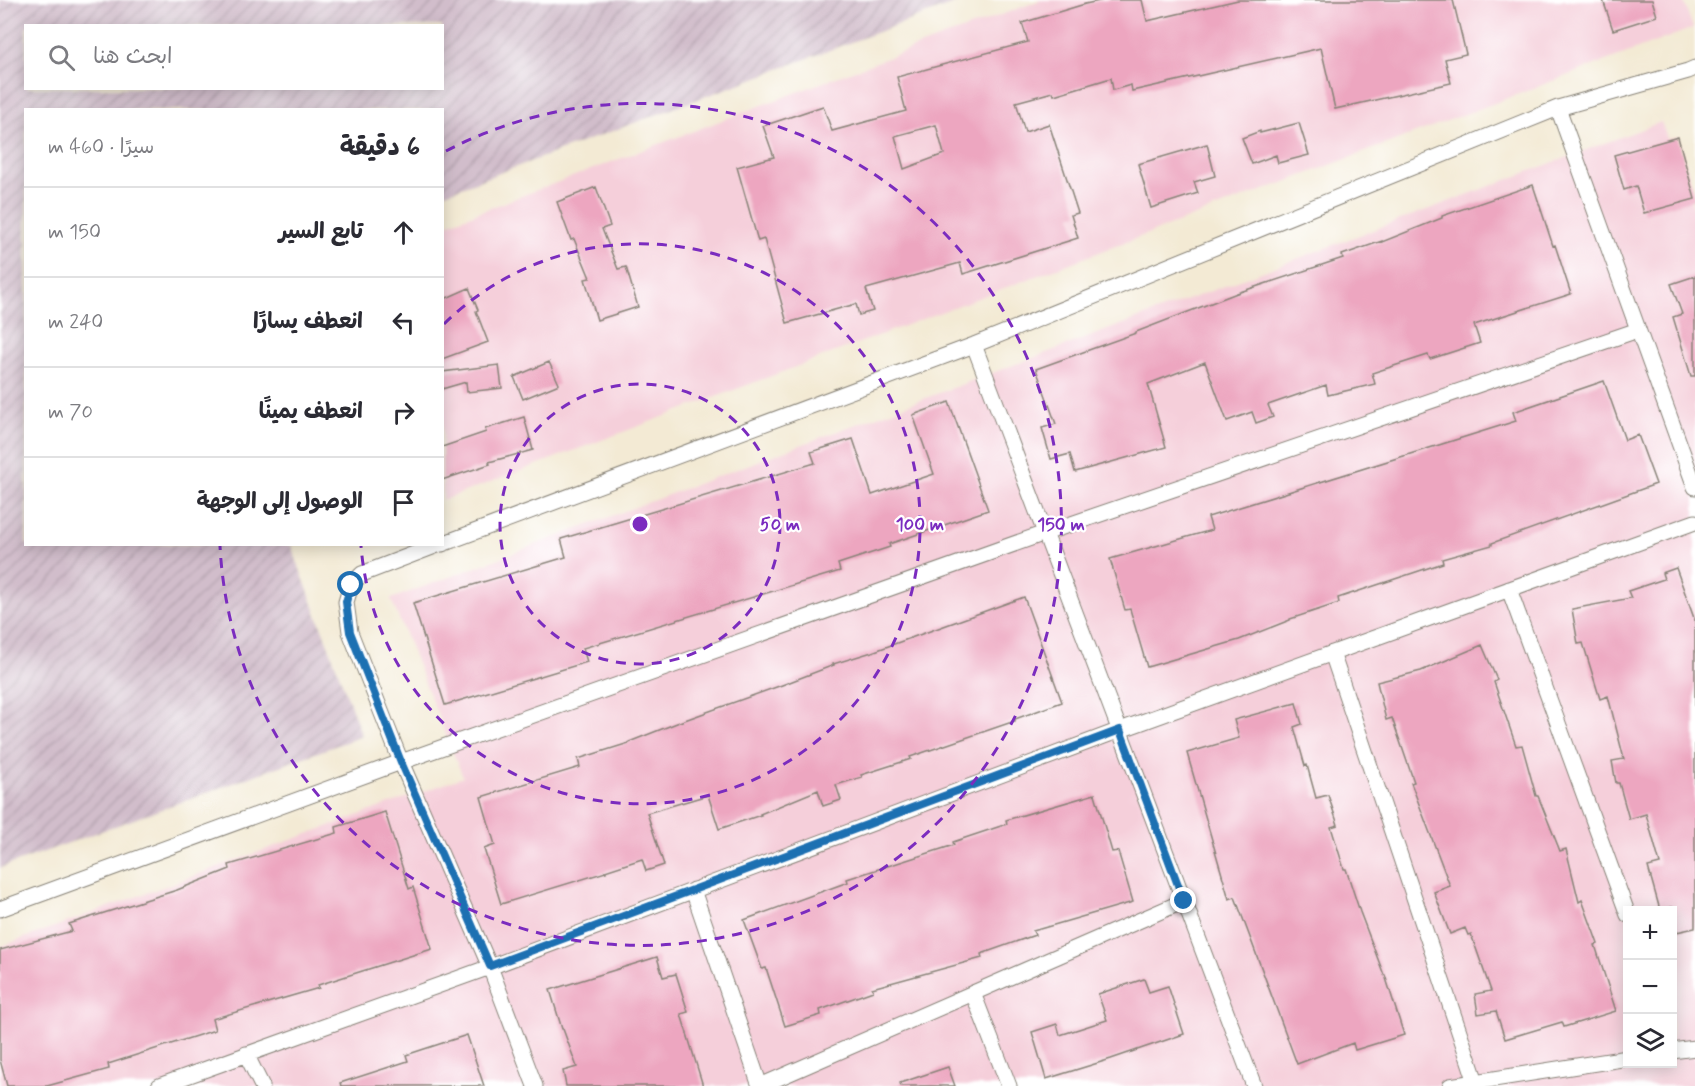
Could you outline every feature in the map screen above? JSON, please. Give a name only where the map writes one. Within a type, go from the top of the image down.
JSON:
[{"type":"street","points":[[444,543],[974,345],[1558,108],[1688,72],[1695,68]]},
{"type":"street","points":[[1558,108],[1695,487]]},
{"type":"street","points":[[0,909],[401,762],[1045,533],[1638,330]]},
{"type":"street","points":[[974,345],[1254,1086]]},
{"type":"street","points":[[159,1086],[490,966],[1120,730],[1695,522]]},
{"type":"street","points":[[436,546],[362,574],[351,585],[346,602],[350,632],[401,762],[490,966],[535,1086]]},
{"type":"street","points":[[1509,589],[1625,906]]},
{"type":"street","points":[[1332,653],[1476,1082]]},
{"type":"street","points":[[693,890],[760,1086],[1184,901]]},
{"type":"street","points":[[973,993],[1009,1086]]},
{"type":"street","points":[[1677,1047],[1695,1048]]},
{"type":"street","points":[[246,1054],[262,1086]]},
{"type":"street","points":[[1450,1086],[1623,1059]]},
{"type":"shaded area","points":[[0,0],[964,0],[444,194],[444,108],[24,108],[24,546],[291,546],[362,736],[0,868]]},
{"type":"shaded area","points":[[1041,0],[1683,0],[1693,28],[444,500],[444,225]]},
{"type":"shaded area","points":[[1661,122],[1695,212],[1695,1086],[0,1086],[0,947],[463,777],[391,599]]},
{"type":"building","points":[[1104,0],[1142,0],[1147,21],[1238,0],[1453,0],[1466,54],[1445,59],[1451,83],[1335,109],[1321,48],[1132,91],[1131,85],[1113,90],[1111,78],[1054,95],[1053,92],[1016,102],[1025,132],[1049,124],[1078,213],[1071,215],[1078,238],[963,274],[960,263],[866,289],[873,311],[859,315],[856,304],[787,323],[764,239],[758,241],[737,167],[774,157],[763,126],[823,106],[832,131],[906,111],[897,77],[1028,42],[1022,23]],"holes":[[[936,125],[944,154],[904,169],[895,136]]]},
{"type":"building","points":[[1603,0],[1652,0],[1657,16],[1613,30]]},
{"type":"building","points":[[1299,123],[1309,155],[1278,163],[1276,155],[1252,164],[1242,138],[1260,131],[1260,133]]},
{"type":"building","points":[[1678,137],[1695,199],[1644,213],[1636,186],[1624,190],[1614,155]]},
{"type":"building","points":[[1207,144],[1215,176],[1194,182],[1198,193],[1151,208],[1138,164]]},
{"type":"building","points":[[1533,185],[1571,294],[1474,325],[1480,343],[1430,359],[1428,355],[1372,373],[1375,384],[1328,395],[1326,385],[1268,405],[1273,417],[1256,423],[1252,412],[1227,421],[1205,362],[1148,384],[1166,447],[1075,472],[1070,454],[1051,459],[1042,428],[1056,424],[1036,369],[1237,293],[1343,258],[1342,255],[1382,242],[1442,218],[1442,216]]},
{"type":"building","points":[[596,187],[610,226],[602,229],[618,269],[626,267],[638,307],[597,320],[585,279],[590,278],[574,239],[571,240],[557,202]]},
{"type":"building","points":[[1695,276],[1695,376],[1691,376],[1673,317],[1682,314],[1671,284]]},
{"type":"building","points":[[469,288],[488,342],[444,358],[444,299]]},
{"type":"building","points":[[549,362],[559,384],[523,399],[514,377]]},
{"type":"building","points":[[499,365],[502,388],[467,392],[466,382],[444,388],[444,372]]},
{"type":"building","points":[[1604,381],[1625,440],[1638,435],[1656,484],[1492,543],[1492,545],[1442,559],[1443,563],[1338,598],[1339,603],[1290,619],[1239,640],[1147,667],[1130,609],[1125,610],[1110,559],[1212,530],[1208,517],[1516,421],[1513,412]]},
{"type":"building","points":[[949,402],[988,510],[838,564],[840,571],[583,648],[587,662],[445,705],[413,603],[566,557],[561,539],[815,463],[811,452],[853,439],[872,495],[934,474],[913,415]]},
{"type":"building","points":[[524,417],[533,450],[489,462],[490,464],[444,479],[444,446],[486,432],[485,429]]},
{"type":"building","points":[[1676,568],[1695,621],[1695,928],[1677,932],[1677,906],[1659,906],[1648,867],[1660,864],[1646,814],[1629,819],[1619,783],[1616,783],[1612,761],[1624,759],[1608,696],[1600,699],[1583,643],[1578,644],[1572,609],[1631,598],[1628,591],[1664,579],[1662,573]]},
{"type":"building","points":[[1024,597],[1062,702],[836,785],[841,800],[823,806],[818,790],[761,815],[719,829],[708,795],[647,813],[664,865],[646,871],[642,859],[501,904],[484,849],[495,845],[481,797],[580,767],[578,759],[629,743],[833,664]]},
{"type":"building","points":[[1482,645],[1497,680],[1494,682],[1516,746],[1522,745],[1536,796],[1538,796],[1560,851],[1566,849],[1579,902],[1582,900],[1598,944],[1595,945],[1616,1011],[1564,1027],[1562,1022],[1505,1039],[1496,1011],[1478,1014],[1475,994],[1491,991],[1471,934],[1468,935],[1465,928],[1450,934],[1434,892],[1450,886],[1411,783],[1414,782],[1392,718],[1386,720],[1377,682],[1421,671]]},
{"type":"building","points":[[1296,703],[1302,724],[1294,727],[1305,766],[1307,765],[1316,798],[1328,795],[1338,825],[1331,827],[1344,869],[1346,869],[1385,975],[1404,1035],[1355,1050],[1353,1043],[1297,1064],[1235,897],[1229,899],[1187,753],[1239,738],[1234,720]]},
{"type":"building","points":[[1095,794],[1112,852],[1118,851],[1133,902],[1033,931],[1035,935],[981,954],[982,958],[872,988],[873,991],[820,1010],[821,1015],[785,1026],[766,968],[762,969],[744,920],[848,882],[847,879],[954,845],[953,842],[1007,824],[1006,820]]},
{"type":"building","points":[[385,812],[409,889],[413,887],[432,949],[318,985],[319,988],[212,1019],[215,1030],[108,1064],[109,1069],[47,1086],[7,1086],[0,1060],[0,950],[72,931],[69,924],[177,890],[230,869],[229,865],[337,833],[336,827]]},
{"type":"building","points":[[657,957],[663,977],[676,974],[688,1012],[681,1014],[703,1086],[566,1086],[563,1071],[577,1067],[550,990]]},
{"type":"building","points":[[1144,979],[1149,992],[1168,986],[1184,1034],[1046,1079],[1032,1032],[1057,1024],[1060,1035],[1107,1020],[1098,994]]},
{"type":"building","points":[[467,1035],[484,1086],[341,1086],[340,1083],[408,1061],[406,1055]]},
{"type":"building","points":[[948,1067],[955,1086],[901,1086],[900,1083]]},
{"type":"route","points":[[351,585],[346,602],[350,632],[401,762],[490,966],[1120,730],[1184,901]]}]
